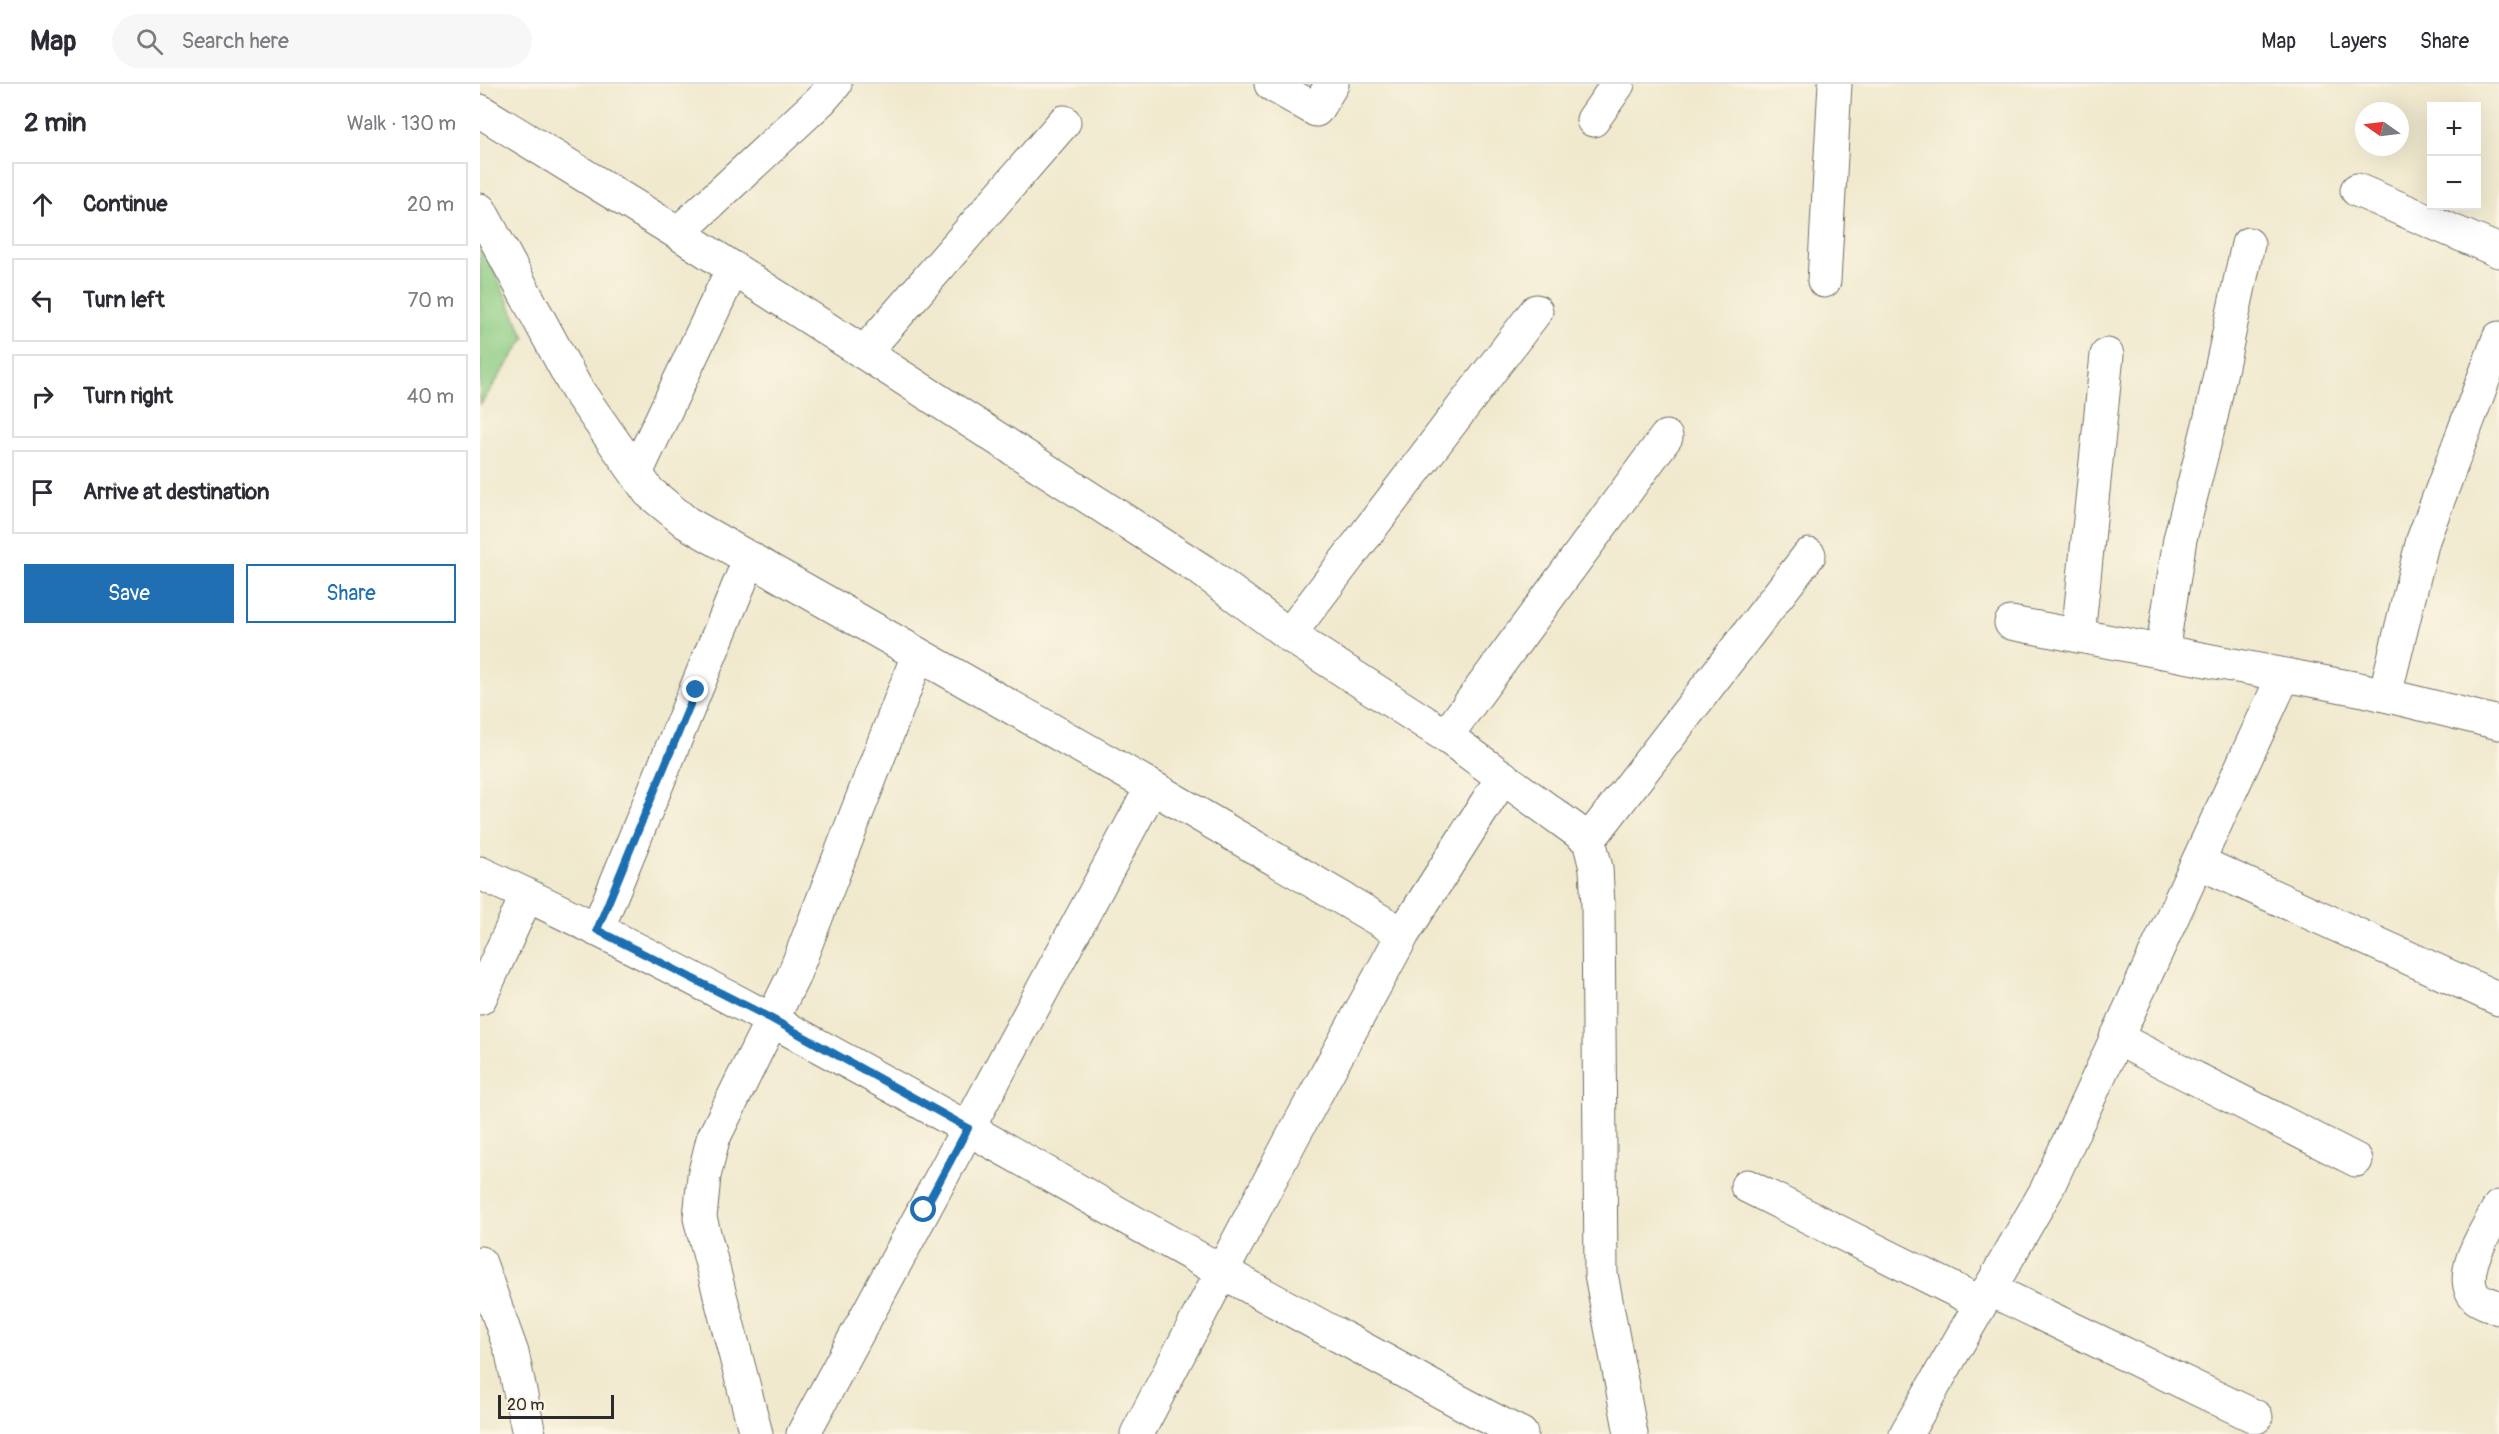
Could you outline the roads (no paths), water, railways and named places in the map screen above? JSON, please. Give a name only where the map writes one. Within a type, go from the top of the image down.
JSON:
[{"type":"street","points":[[678,233],[821,100],[835,84]]},
{"type":"street","points":[[1271,84],[1316,110],[1332,84]]},
{"type":"street","points":[[1593,120],[1618,84]]},
{"type":"street","points":[[1824,281],[1835,84]]},
{"type":"street","points":[[480,111],[678,233],[1203,571],[1289,635],[1446,736],[1589,840],[1596,867],[1598,906],[1601,1274],[1631,1434]]},
{"type":"street","points":[[864,353],[1064,122]]},
{"type":"street","points":[[2357,190],[2499,251]]},
{"type":"street","points":[[480,210],[576,388],[649,492],[687,524],[1152,787],[1403,934]]},
{"type":"street","points":[[2162,652],[2180,539],[2211,417],[2248,244]]},
{"type":"street","points":[[636,473],[733,268]]},
{"type":"street","points":[[1289,635],[1536,311]]},
{"type":"street","points":[[2385,695],[2423,540],[2499,338]]},
{"type":"street","points":[[2078,636],[2108,355]]},
{"type":"street","points":[[1446,736],[1666,437]]},
{"type":"street","points":[[1589,840],[1809,555]]},
{"type":"street","points":[[597,930],[750,558]]},
{"type":"street","points":[[2011,623],[2385,695],[2499,723]]},
{"type":"street","points":[[756,1434],[700,1218],[704,1176],[713,1139],[793,977],[918,655]]},
{"type":"street","points":[[1906,1434],[2046,1191],[2284,675]]},
{"type":"street","points":[[1137,1434],[1292,1138],[1403,934],[1503,777]]},
{"type":"street","points":[[803,1434],[1152,787]]},
{"type":"street","points":[[2198,862],[2499,999]]},
{"type":"street","points":[[480,873],[772,1019],[1222,1273],[1521,1434]]},
{"type":"street","points":[[480,998],[527,895]]},
{"type":"street","points":[[2116,1038],[2356,1160]]},
{"type":"street","points":[[1747,1186],[1985,1296],[2256,1416]]},
{"type":"street","points":[[2499,1207],[2469,1268],[2469,1284],[2478,1298],[2499,1308]]},
{"type":"street","points":[[480,1263],[512,1353],[529,1434]]}]
